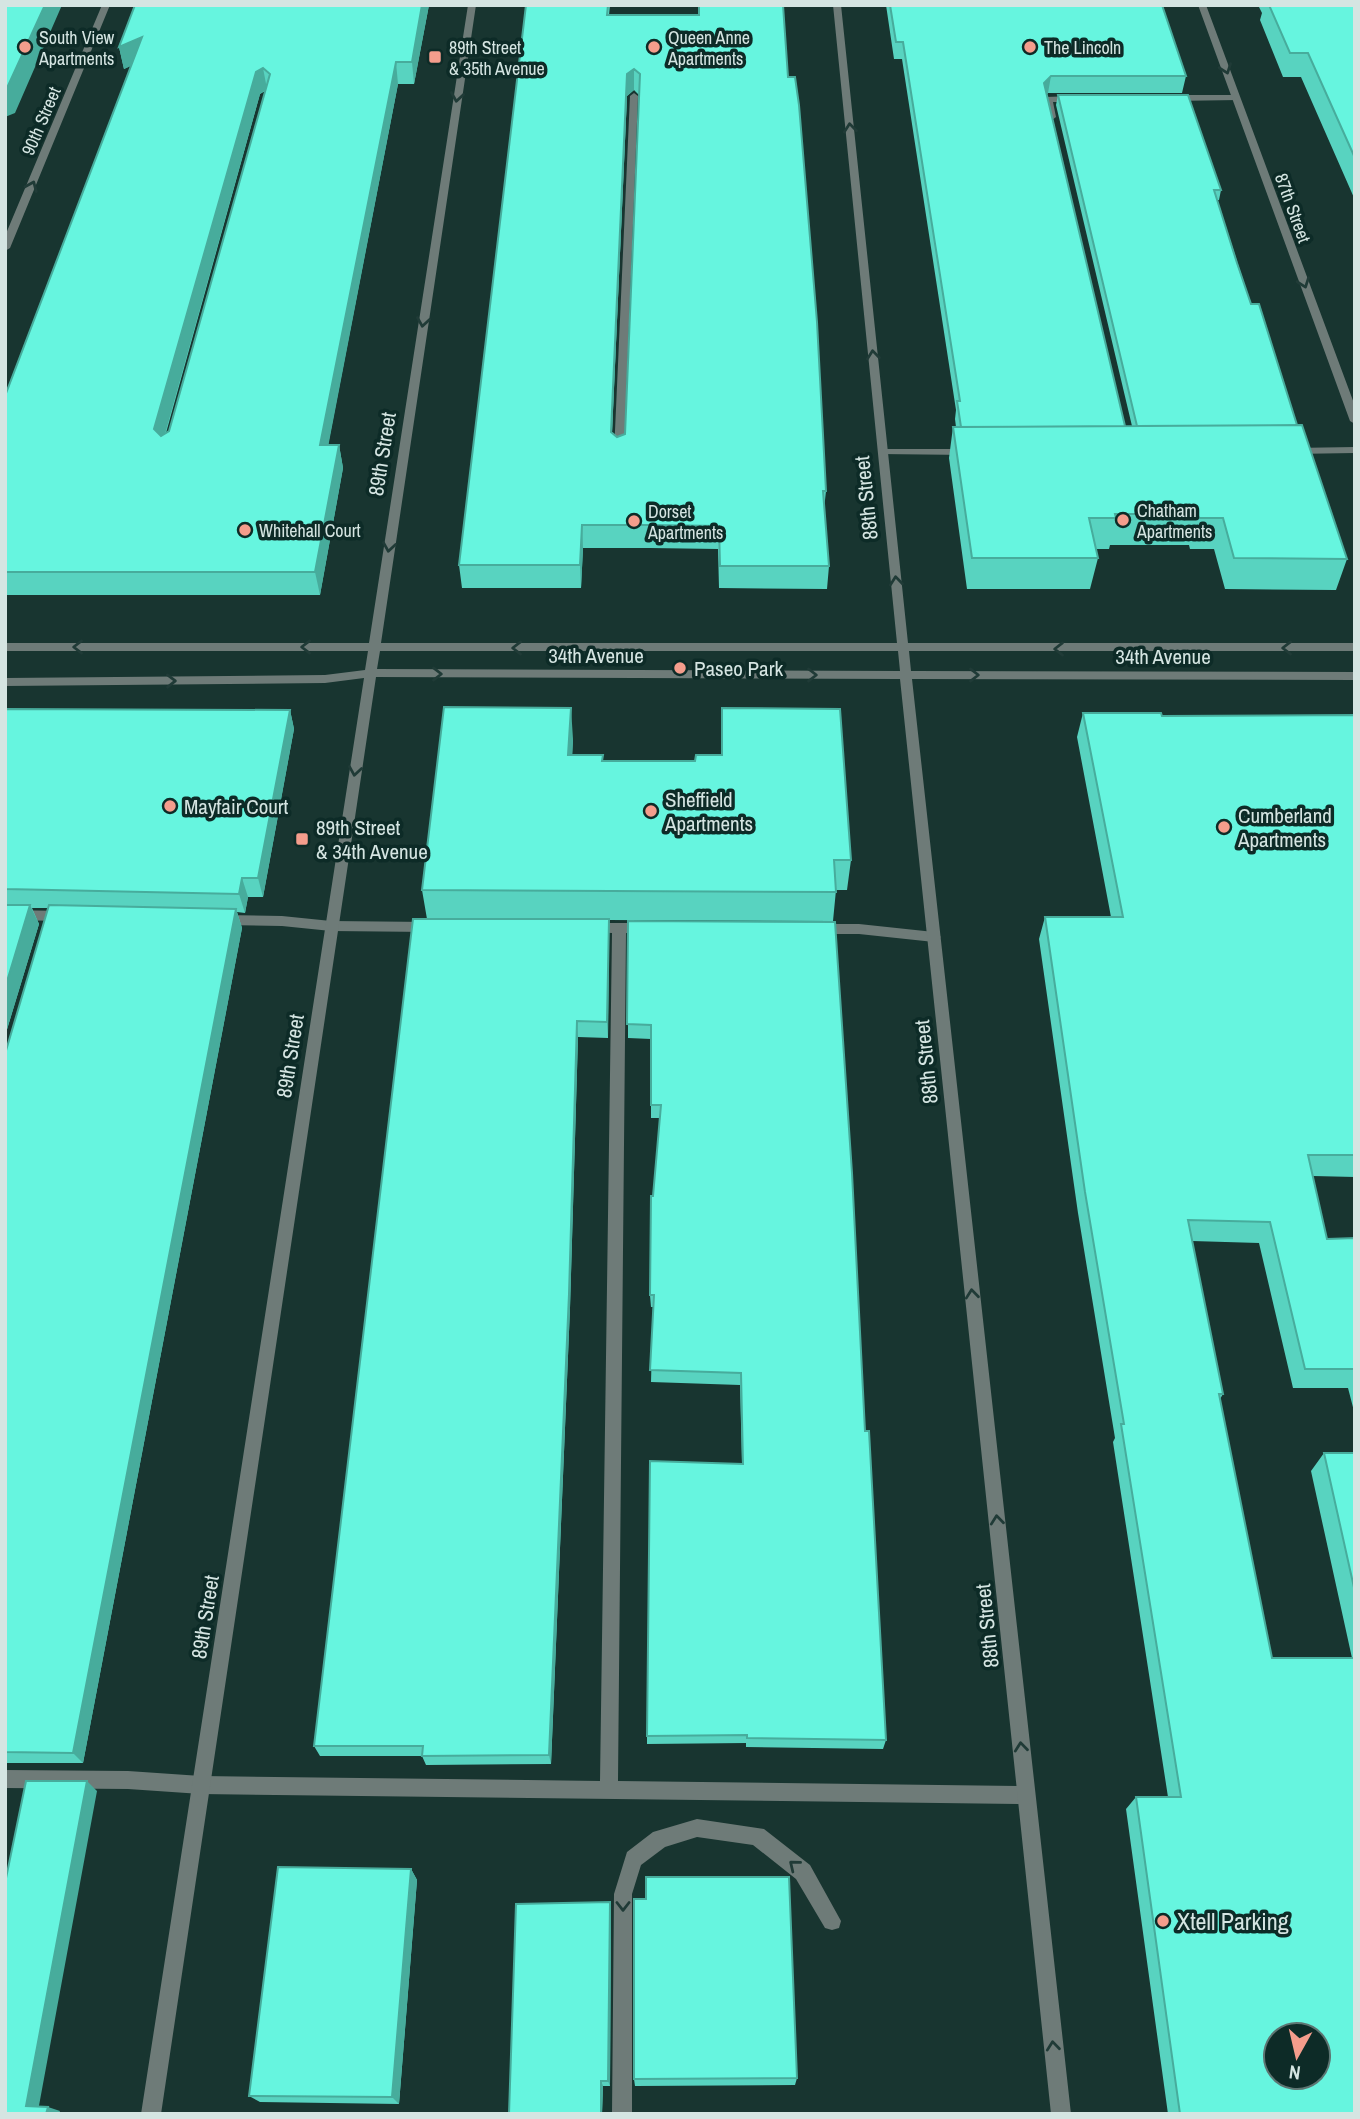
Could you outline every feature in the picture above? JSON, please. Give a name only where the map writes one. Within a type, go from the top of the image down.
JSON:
[{"type":"street","name":"90th Street","points":[[5,248],[106,5]]},
{"type":"street","name":"89th Street","points":[[151,2114],[472,5]]},
{"type":"street","name":"88th Street","points":[[837,5],[905,675],[1061,2114]]},
{"type":"street","name":"87th Street","points":[[1202,5],[1355,421]]},
{"type":"street","points":[[619,455],[634,96]]},
{"type":"street","points":[[1165,98],[1236,98]]},
{"type":"street","points":[[1054,126],[1048,99],[1087,99]]},
{"type":"street","points":[[1283,451],[1355,450]]},
{"type":"street","points":[[883,452],[981,452]]},
{"type":"street","name":"34th Avenue","points":[[5,647],[1355,647]]},
{"type":"street","name":"34th Avenue","points":[[5,682],[325,679],[369,673],[1355,676]]},
{"type":"street","points":[[5,915],[48,922],[78,916]]},
{"type":"street","points":[[214,919],[331,926],[447,927]]},
{"type":"street","points":[[580,928],[659,928]]},
{"type":"street","points":[[610,1790],[620,928]]},
{"type":"street","points":[[806,929],[859,929],[934,937]]},
{"type":"street","points":[[5,1779],[128,1780],[201,1785],[1026,1795]]},
{"type":"street","points":[[622,2114],[623,1894],[634,1859],[660,1839],[697,1828],[757,1836],[803,1872],[832,1921]]},
{"type":"building","points":[[5,5],[45,5],[5,89]]},
{"type":"building","points":[[135,5],[422,5],[412,62],[396,62],[320,445],[339,445],[315,572],[5,572],[5,396],[142,37],[119,47]],"holes":[[[263,68],[270,74],[169,431],[161,436],[154,429],[256,72]]]},
{"type":"building","points":[[526,5],[608,5],[607,15],[699,15],[699,5],[783,5],[788,77],[795,77],[799,105],[817,322],[826,491],[823,491],[829,566],[720,566],[719,526],[650,525],[582,525],[580,565],[459,565]],"holes":[[[634,69],[640,74],[625,434],[617,437],[611,432],[627,74]]]},
{"type":"building","points":[[890,5],[1162,5],[1186,76],[1051,76],[1044,83],[1125,426],[961,427],[957,401],[960,401],[903,42],[896,42]]},
{"type":"building","points":[[1269,5],[1355,5],[1355,158],[1308,53],[1290,53]]},
{"type":"building","points":[[1058,95],[1188,95],[1221,190],[1214,190],[1237,263],[1251,304],[1259,304],[1297,425],[1137,426]]},
{"type":"building","name":"Chatham Apartments","points":[[1302,425],[1347,559],[1234,558],[1223,518],[1199,518],[1197,514],[1115,514],[1116,518],[1089,518],[1098,558],[972,558],[953,427]]},
{"type":"building","name":"Sheffield Apartments","points":[[444,707],[571,708],[568,755],[603,755],[602,761],[695,761],[696,755],[722,755],[722,708],[840,709],[851,860],[834,860],[836,892],[422,890]]},
{"type":"building","name":"Mayfair Court","points":[[5,709],[290,710],[258,878],[242,878],[239,894],[5,889]]},
{"type":"building","points":[[1083,713],[1161,713],[1162,716],[1355,715],[1355,1155],[1308,1155],[1327,1239],[1355,1238],[1355,1369],[1305,1369],[1270,1222],[1188,1220],[1223,1394],[1219,1394],[1272,1658],[1355,1658],[1355,2114],[1180,2114],[1136,1797],[1181,1797],[1121,1424],[1124,1424],[1085,1192],[1045,917],[1123,917]]},
{"type":"building","points":[[5,905],[30,905],[5,988]]},
{"type":"building","points":[[49,905],[236,909],[73,1753],[5,1752],[5,1054]]},
{"type":"building","points":[[413,919],[609,919],[607,1022],[577,1021],[569,1294],[549,1755],[422,1756],[423,1746],[314,1746]]},
{"type":"building","points":[[628,921],[835,922],[852,1173],[865,1431],[869,1431],[886,1740],[747,1738],[747,1735],[647,1736],[650,1461],[743,1464],[741,1373],[650,1370],[654,1295],[650,1295],[651,1196],[661,1105],[651,1105],[651,1025],[627,1024]]},
{"type":"building","points":[[1324,1453],[1355,1453],[1355,1592]]},
{"type":"building","points":[[26,1781],[87,1781],[26,2106],[48,2107],[46,2114],[5,2114],[5,1883]]},
{"type":"building","points":[[278,1867],[411,1869],[392,2097],[249,2096]]},
{"type":"building","points":[[646,1877],[789,1877],[797,2078],[634,2079],[634,1899],[646,1899]]},
{"type":"building","points":[[610,1902],[608,2081],[601,2081],[601,2114],[509,2114],[516,1904]]},
{"type":"place","name":"South View Apartments","points":[[25,47]]},
{"type":"place","name":"Queen Anne Apartments","points":[[654,47]]},
{"type":"place","name":"The Lincoln","points":[[1030,47]]},
{"type":"place","name":"89th Street & 35th Avenue","points":[[435,57]]},
{"type":"place","name":"Chatham Apartments","points":[[1123,520]]},
{"type":"place","name":"Dorset Apartments","points":[[634,521]]},
{"type":"place","name":"Whitehall Court","points":[[245,530]]},
{"type":"place","name":"Paseo Park","points":[[680,668]]},
{"type":"place","name":"Mayfair Court","points":[[170,806]]},
{"type":"place","name":"Sheffield Apartments","points":[[651,811]]},
{"type":"place","name":"Cumberland Apartments","points":[[1224,827]]},
{"type":"place","name":"89th Street & 34th Avenue","points":[[302,839]]},
{"type":"place","name":"Xtell Parking","points":[[1163,1921]]}]
